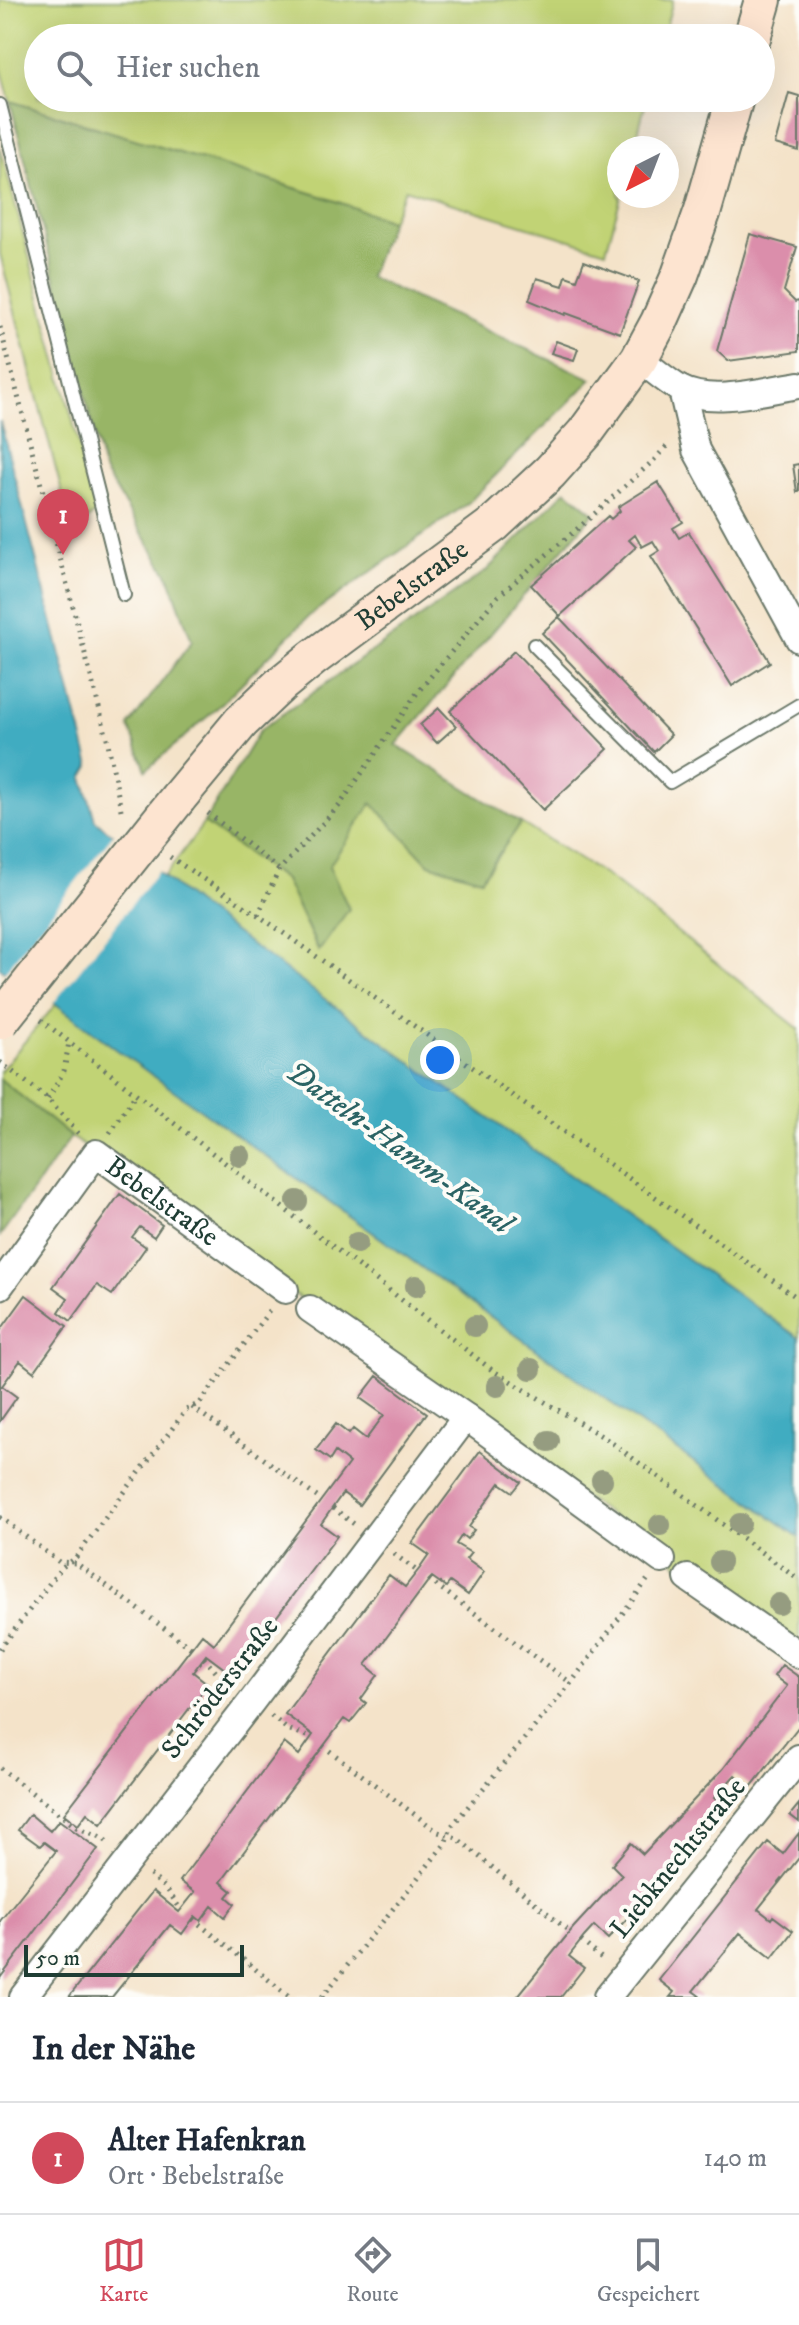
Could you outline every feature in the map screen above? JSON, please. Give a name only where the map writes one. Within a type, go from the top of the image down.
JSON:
[{"type":"main road","points":[[756,24],[763,0]]},
{"type":"main road","name":"Bebelstraße","points":[[0,1021],[241,722],[281,684],[494,524],[585,433],[639,359],[659,322],[703,210],[731,112]]},
{"type":"street","points":[[639,359],[682,390],[705,396],[728,396],[799,385]]},
{"type":"street","points":[[682,390],[696,450],[799,639]]},
{"type":"street","name":"Bebelstraße","points":[[0,1286],[96,1153],[285,1290]]},
{"type":"street","points":[[310,1309],[466,1417],[662,1560]]},
{"type":"street","name":"Schröderstraße","points":[[23,1997],[466,1417]]},
{"type":"street","points":[[688,1578],[799,1655]]},
{"type":"street","name":"Liebknechtstraße","points":[[607,1997],[799,1758]]},
{"type":"lane","points":[[0,105],[124,595]]},
{"type":"lane","points":[[534,645],[670,782],[799,705]]},
{"type":"path","points":[[0,327],[107,738],[124,827]]},
{"type":"path","points":[[258,915],[279,870],[339,806],[417,693],[498,596],[653,461],[688,422]]},
{"type":"path","points":[[180,795],[279,870]]},
{"type":"path","points":[[164,853],[258,915],[799,1299]]},
{"type":"path","points":[[47,1024],[492,1370],[608,1440],[799,1580]]},
{"type":"path","points":[[0,1062],[48,1099],[64,1071],[69,1042]]},
{"type":"path","points":[[0,1649],[61,1568],[76,1557],[186,1410],[200,1403],[285,1290]]},
{"type":"path","points":[[192,1407],[321,1500]]},
{"type":"path","points":[[0,1517],[59,1562],[76,1563],[191,1648]]},
{"type":"path","points":[[322,1997],[445,1844],[451,1827],[571,1683],[662,1560]]},
{"type":"path","points":[[429,1580],[571,1683]]},
{"type":"path","points":[[323,1746],[438,1832],[457,1838],[570,1932]]},
{"type":"path","points":[[0,1768],[76,1827],[101,1837],[129,1858],[166,1888],[181,1910]]},
{"type":"path","points":[[193,1919],[290,1997]]},
{"type":"green space","points":[[0,0],[673,0],[667,24],[24,24],[24,105],[10,101],[0,63]]},
{"type":"green space","points":[[10,101],[24,105],[24,112],[46,112],[324,197],[391,221],[369,277],[592,379],[468,503],[310,615],[214,711],[146,770],[129,726],[192,641],[168,575],[104,471]]},
{"type":"green space","points":[[46,112],[643,112],[637,136],[607,136],[607,208],[618,208],[606,251],[405,189],[391,221],[324,197]]},
{"type":"green space","points":[[0,147],[97,512],[72,531],[0,254]]},
{"type":"green space","points":[[566,490],[594,513],[396,745],[521,823],[481,879],[429,864],[372,803],[329,866],[349,909],[319,951],[285,880],[204,823],[260,730],[486,571]]},
{"type":"green space","points":[[372,803],[481,879],[521,823],[611,879],[799,1029],[799,1338],[414,1065],[164,877],[204,823],[285,880],[318,950],[328,866]]},
{"type":"green space","points":[[56,1004],[799,1537],[799,1653],[627,1527],[71,1137],[0,1079],[0,1071]]},
{"type":"green space","points":[[0,1079],[71,1137],[0,1236]]},
{"type":"water","name":"Datteln-Hamm-Kanal","points":[[0,421],[90,766],[83,778],[95,820],[195,903],[414,1065],[799,1338],[799,1537],[56,1004],[0,968]]},
{"type":"pier","points":[[115,832],[160,869],[52,1005],[3,974]]},
{"type":"building","points":[[789,93],[799,96],[799,151],[775,144]]},
{"type":"building","points":[[750,234],[797,247],[784,291],[795,302],[799,301],[799,351],[728,361],[717,351]]},
{"type":"building","points":[[584,261],[639,281],[620,333],[529,300],[537,278],[563,286],[566,276],[577,280]]},
{"type":"building","points":[[556,341],[578,349],[574,360],[551,353]]},
{"type":"building","points":[[799,464],[799,491],[797,492],[793,465]]},
{"type":"building","points":[[658,482],[683,522],[673,528],[679,538],[689,532],[770,662],[732,686],[651,556],[659,551],[653,541],[642,547],[635,535],[629,540],[636,547],[560,616],[531,585],[608,516],[611,519],[620,511],[618,507]]},
{"type":"building","points":[[559,617],[671,735],[654,752],[542,633]]},
{"type":"building","points":[[514,651],[608,749],[543,810],[450,711]]},
{"type":"building","points":[[439,708],[456,726],[437,743],[420,725]]},
{"type":"building","points":[[120,1194],[162,1225],[154,1237],[140,1227],[132,1237],[146,1247],[112,1295],[97,1285],[71,1321],[59,1312],[68,1298],[53,1287]]},
{"type":"building","points":[[26,1295],[67,1326],[34,1372],[20,1361],[2,1386],[17,1397],[0,1421],[0,1331]]},
{"type":"building","points":[[377,1376],[427,1413],[359,1505],[343,1493],[321,1524],[337,1536],[233,1675],[206,1655],[193,1672],[208,1684],[101,1824],[87,1813],[78,1825],[64,1814],[202,1634],[214,1644],[349,1463],[335,1452],[330,1460],[316,1450],[336,1424],[349,1434],[353,1429],[366,1439],[384,1415],[360,1398]]},
{"type":"building","points":[[480,1451],[521,1482],[513,1492],[500,1483],[469,1527],[474,1530],[467,1539],[462,1535],[456,1544],[471,1553],[466,1559],[484,1572],[468,1595],[450,1582],[446,1587],[432,1577],[429,1580],[366,1665],[378,1675],[361,1699],[366,1703],[350,1723],[344,1719],[221,1882],[232,1891],[227,1897],[235,1904],[225,1917],[212,1906],[201,1921],[195,1916],[182,1934],[170,1925],[112,1997],[69,1997],[153,1891],[179,1912],[195,1892],[180,1881],[267,1765],[284,1743],[299,1755],[313,1735],[285,1714],[389,1575],[405,1587],[420,1568],[429,1555],[412,1543]]},
{"type":"building","points":[[782,1665],[799,1677],[799,1726],[751,1787],[735,1775],[714,1798],[727,1811],[608,1939],[594,1926],[584,1937],[569,1956],[584,1968],[561,1997],[517,1997],[573,1928],[622,1875],[612,1865],[631,1843],[643,1854],[723,1769],[787,1686],[774,1676]]},
{"type":"building","points":[[799,1804],[799,1822],[790,1815]]},
{"type":"building","points":[[30,1814],[50,1831],[59,1820],[98,1849],[0,1978],[0,1921],[56,1851],[44,1842],[40,1846],[18,1830]]},
{"type":"building","points":[[799,1833],[799,1858],[758,1909],[793,1931],[772,1958],[740,1933],[693,1991],[701,1997],[670,1997],[674,1992],[659,1980],[768,1842],[783,1854]]},
{"type":"place","name":"Alter Hafenkran","points":[[63,555]]}]
